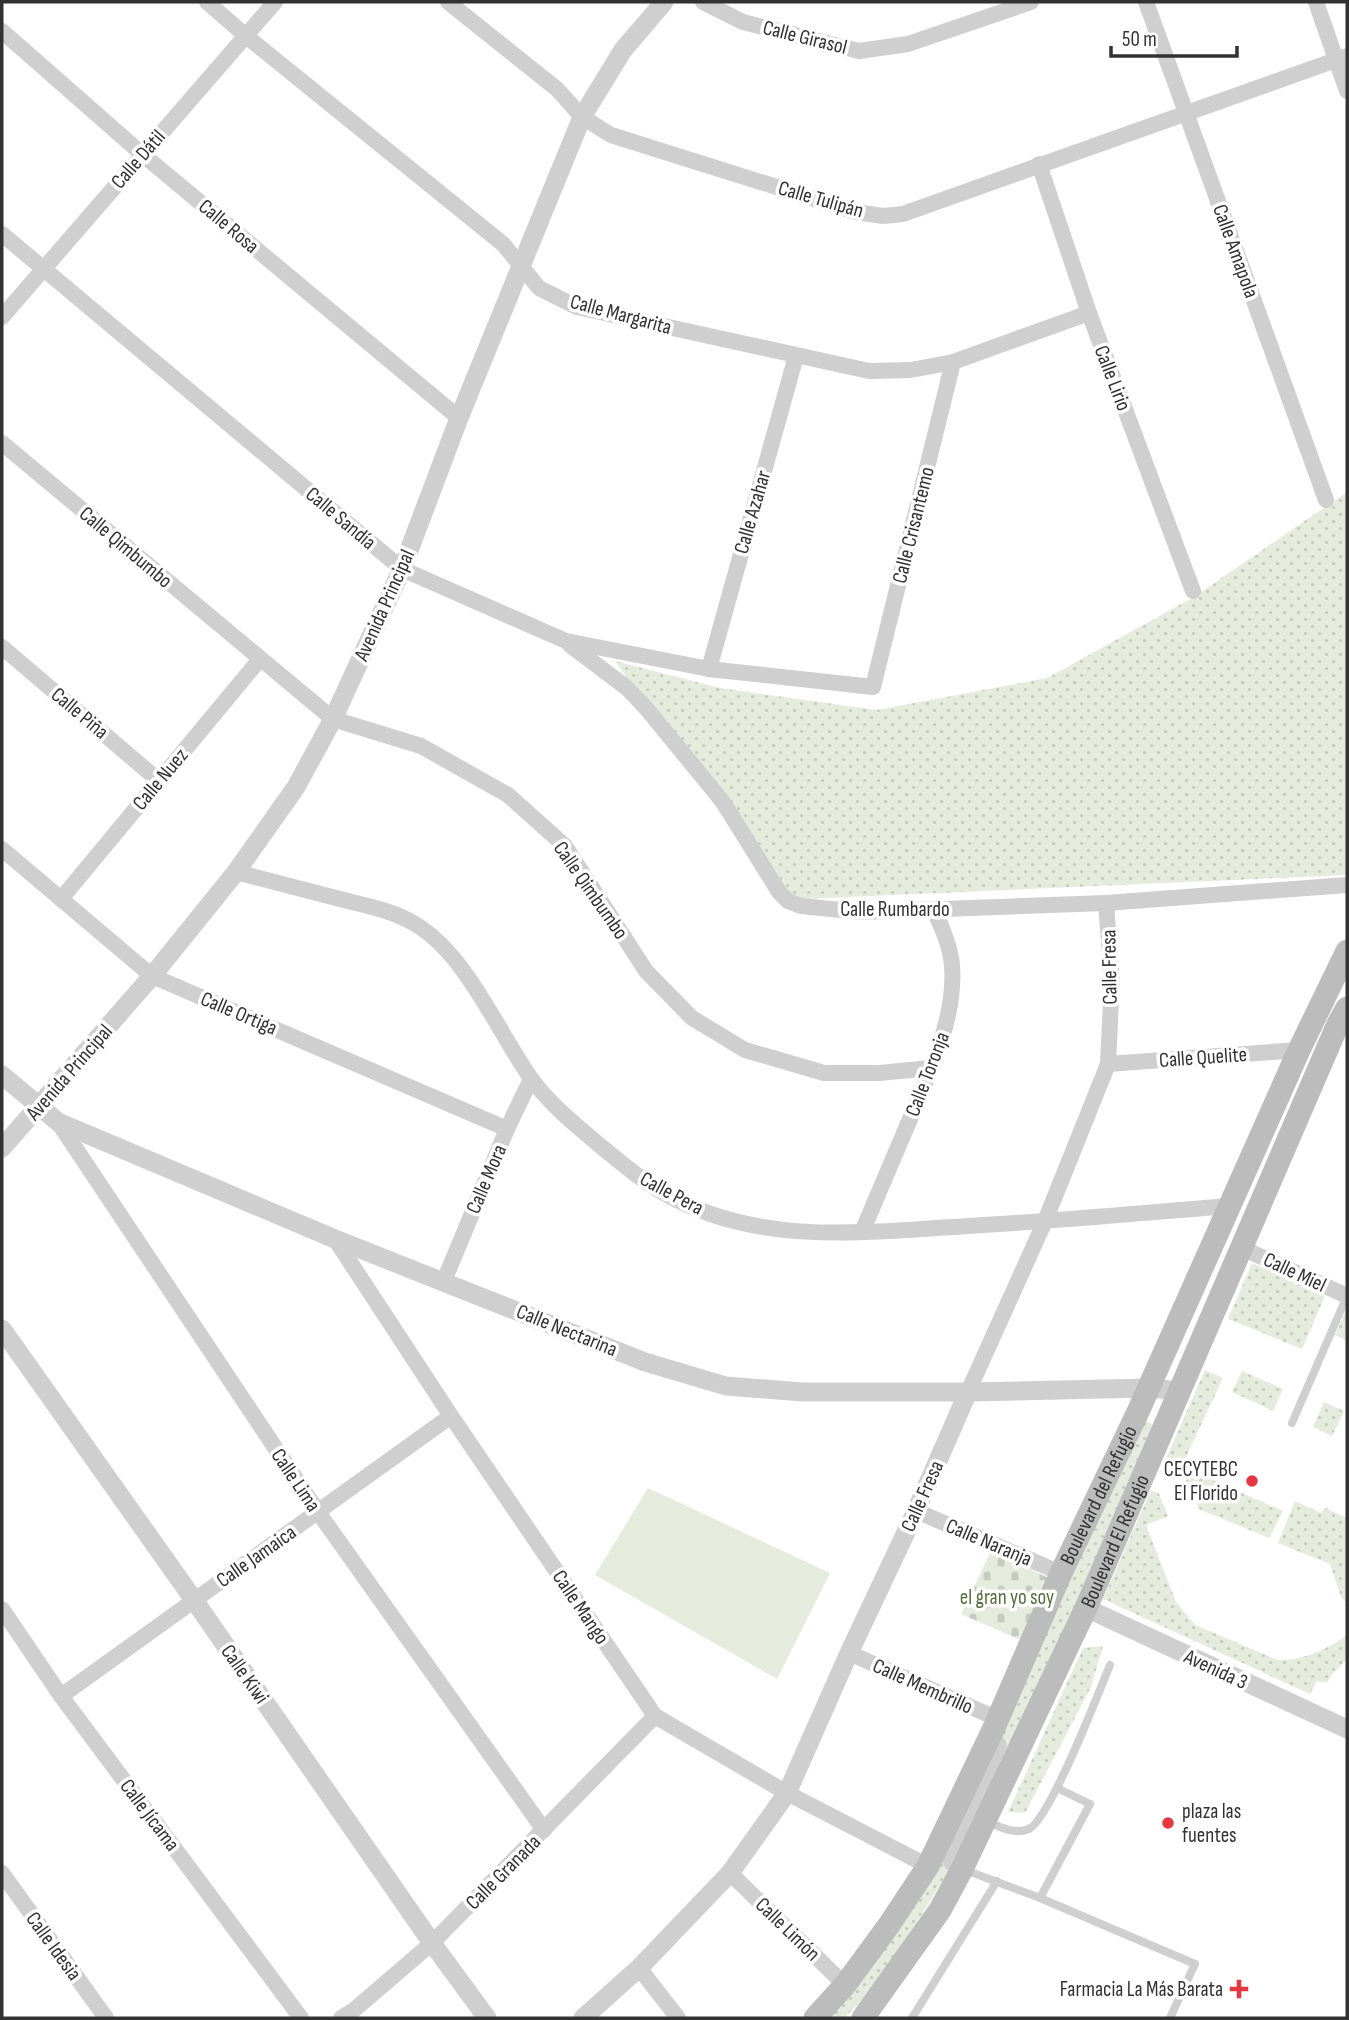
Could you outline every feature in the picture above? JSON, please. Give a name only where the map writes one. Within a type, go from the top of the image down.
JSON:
[{"type":"main road","name":"Boulevard del Refugio","points":[[815,2018],[845,1985],[928,1866],[996,1725],[1061,1573],[1148,1388],[1299,1050],[1347,951]]},
{"type":"main road","name":"Boulevard El Refugio","points":[[863,2018],[940,1910],[962,1869],[1086,1608],[1344,1021]]},
{"type":"street","name":"Calle Margarita","points":[[207,2],[503,244],[538,288],[577,307],[869,371],[911,370],[953,362],[1089,313]]},
{"type":"street","name":"Calle Dátil","points":[[2,317],[275,2]]},
{"type":"street","name":"Calle Tulipán","points":[[448,2],[557,89],[582,117],[611,135],[856,212],[883,216],[903,214],[1342,58]]},
{"type":"street","name":"Avenida Principal","points":[[2,1148],[152,976],[236,872],[296,787],[332,719],[402,569],[459,418],[582,117],[623,50],[664,2]]},
{"type":"street","name":"Calle Girasol","points":[[702,2],[743,22],[859,51],[908,44],[1031,2]]},
{"type":"street","name":"Calle Amapola","points":[[1146,2],[1326,500]]},
{"type":"street","points":[[1316,2],[1342,58],[1347,91]]},
{"type":"street","name":"Calle Rosa","points":[[2,31],[142,153],[459,418]]},
{"type":"street","name":"Calle Lirio","points":[[1039,164],[1089,313],[1193,591]]},
{"type":"street","name":"Calle Sandía","points":[[2,234],[402,569],[566,641],[709,668],[873,687]]},
{"type":"street","name":"Calle Azahar","points":[[709,668],[796,356]]},
{"type":"street","name":"Calle Crisantemo","points":[[873,687],[953,362]]},
{"type":"street","name":"Calle Qimbumbo","points":[[2,443],[332,719],[421,746],[508,795],[565,846],[646,971],[692,1018],[745,1050],[824,1073],[879,1073],[931,1068]]},
{"type":"street","name":"Calle Rumbardo","points":[[566,641],[626,688],[646,708],[723,802],[779,892],[788,901],[813,908],[861,912],[1106,903],[1347,886]]},
{"type":"street","name":"Calle Piña","points":[[2,647],[158,780]]},
{"type":"street","name":"Calle Nuez","points":[[61,899],[260,659]]},
{"type":"street","name":"Calle Ortiga","points":[[2,849],[152,976],[507,1129]]},
{"type":"street","name":"Calle Pera","points":[[236,872],[392,912],[416,925],[438,941],[472,984],[531,1079],[569,1120],[656,1188],[730,1220],[774,1230],[862,1232],[1229,1206]]},
{"type":"street","name":"Calle Fresa","points":[[583,2018],[639,1968],[730,1873],[787,1793],[1045,1221],[1108,1064],[1112,980],[1106,903]]},
{"type":"street","name":"Calle Toronja","points":[[862,1232],[931,1068],[947,1022],[952,980],[949,947],[934,909]]},
{"type":"street","name":"Calle Quelite","points":[[1108,1064],[1299,1050]]},
{"type":"street","name":"Calle Nectarina","points":[[2,1075],[58,1122],[335,1239],[645,1362],[726,1386],[802,1392],[1148,1388],[1181,1391]]},
{"type":"street","name":"Calle Mora","points":[[444,1281],[507,1129],[531,1079]]},
{"type":"street","name":"Calle Lima","points":[[58,1122],[318,1512],[544,1830]]},
{"type":"street","name":"Calle Mango","points":[[335,1239],[451,1416],[655,1716],[787,1793],[928,1866]]},
{"type":"street","name":"Calle Miel","points":[[1242,1248],[1346,1299]]},
{"type":"street","name":"Calle Kiwi","points":[[2,1329],[487,2018]]},
{"type":"street","name":"Calle Jamaica","points":[[61,1696],[451,1416]]},
{"type":"street","name":"Calle Naranja","points":[[916,1511],[1061,1573]]},
{"type":"street","name":"Avenida 3","points":[[1086,1608],[1347,1729]]},
{"type":"street","name":"Calle Jícama","points":[[2,1609],[61,1696],[301,2018]]},
{"type":"street","name":"Calle Membrillo","points":[[849,1653],[996,1725]]},
{"type":"street","name":"Calle Granada","points":[[341,2018],[432,1943],[655,1716]]},
{"type":"street","points":[[962,1869],[953,1864],[951,1851],[999,1741],[996,1725]]},
{"type":"street","name":"Calle Idesia","points":[[2,1873],[106,2018]]},
{"type":"street","name":"Calle Limón","points":[[730,1873],[845,1985]]},
{"type":"street","points":[[639,1968],[678,2018]]},
{"type":"lane","points":[[1292,1423],[1346,1299]]},
{"type":"lane","points":[[985,1821],[1012,1831],[1028,1829],[1038,1821],[1057,1788],[1110,1665]]},
{"type":"lane","points":[[1040,1898],[1090,1804],[1057,1788]]},
{"type":"lane","points":[[962,1869],[1040,1898],[1195,1964],[1170,2018]]},
{"type":"lane","points":[[912,2018],[997,1881]]},
{"type":"green space","points":[[1347,492],[1347,875],[781,900],[615,661],[720,688],[877,710],[1047,678],[1194,597]]},
{"type":"green space","points":[[1252,1263],[1325,1296],[1302,1349],[1228,1319]]},
{"type":"green space","points":[[1347,1308],[1347,1341],[1335,1335]]},
{"type":"green space","points":[[1205,1370],[1223,1378],[1176,1478],[1160,1472]]},
{"type":"green space","points":[[1242,1371],[1283,1389],[1273,1411],[1232,1392]]},
{"type":"green space","points":[[1324,1402],[1344,1411],[1332,1436],[1313,1427]]},
{"type":"green space","points":[[1138,1417],[1159,1428],[955,1861],[877,1983],[845,2018],[829,2018],[877,1959]]},
{"type":"green space","points":[[1190,1470],[1283,1511],[1269,1538],[1199,1509],[1186,1481]]},
{"type":"green space","points":[[648,1488],[830,1573],[777,1679],[595,1575]]},
{"type":"green space","points":[[1151,1490],[1159,1494],[1168,1516],[1146,1525],[1176,1602],[1195,1625],[1278,1660],[1314,1653],[1347,1635],[1347,1660],[1332,1674],[1327,1683],[1317,1681],[1310,1694],[1103,1599]]},
{"type":"green space","points":[[1295,1501],[1321,1513],[1325,1508],[1347,1518],[1347,1603],[1341,1597],[1330,1564],[1278,1543]]},
{"type":"green space","name":"el gran yo soy","points":[[991,1551],[1053,1580],[1025,1642],[961,1614]]},
{"type":"green space","points":[[1103,1646],[1091,1687],[1025,1813],[1008,1812],[1083,1648]]},
{"type":"place","name":"CECYTEBC El Florido","points":[[1252,1481]]},
{"type":"place","name":"plaza las fuentes","points":[[1168,1823]]},
{"type":"place","name":"Farmacia La Más Barata","points":[[1239,1989]]}]
